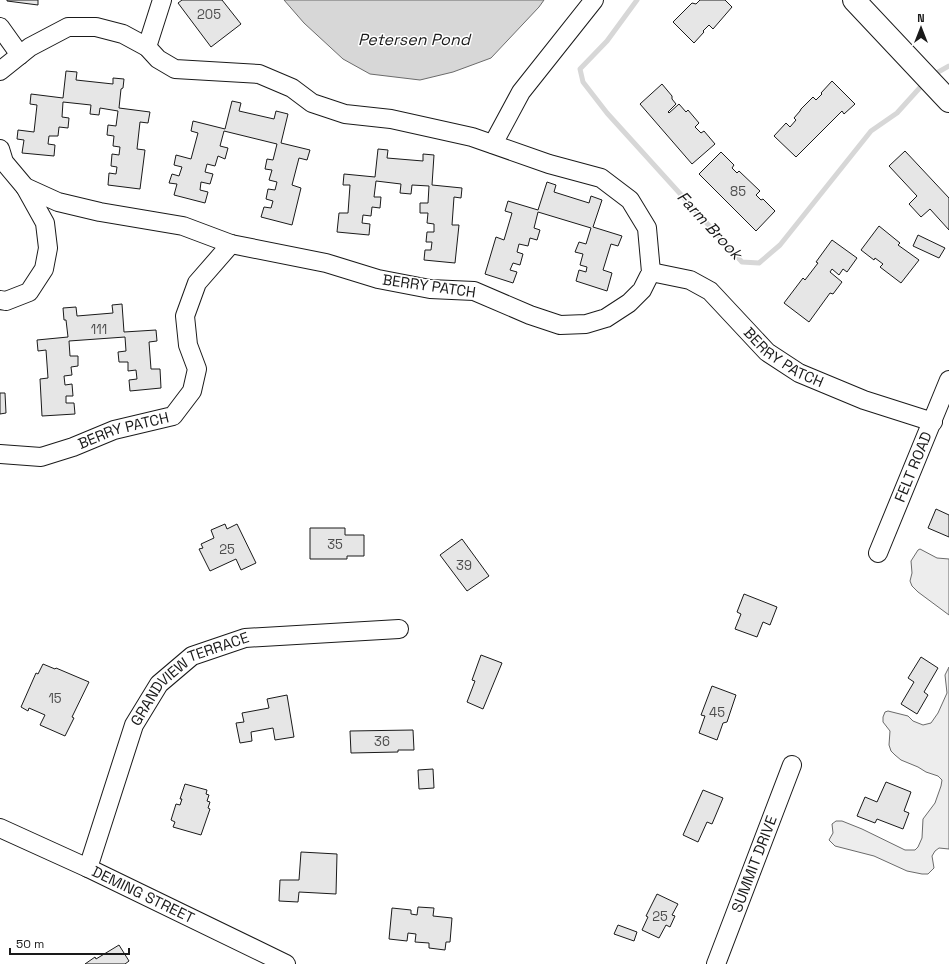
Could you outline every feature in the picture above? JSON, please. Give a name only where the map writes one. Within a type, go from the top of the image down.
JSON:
[{"type":"main road","points":[[854,0],[949,101]]},
{"type":"street","points":[[147,47],[162,0]]},
{"type":"street","points":[[493,144],[522,92],[594,0]]},
{"type":"street","points":[[0,27],[20,55]]},
{"type":"street","points":[[0,71],[30,47],[68,27],[96,27],[123,34],[147,47],[158,58],[175,68],[259,74],[292,88],[312,103],[345,114],[398,121],[472,137],[548,164],[601,178],[630,200],[647,228],[651,272]]},
{"type":"street","name":"BERRY PATCH","points":[[0,149],[4,162],[25,186],[45,223],[48,248],[44,269],[29,292],[6,301],[0,300]]},
{"type":"street","name":"BERRY PATCH","points":[[25,186],[58,202],[100,212],[183,226],[231,244],[326,262],[378,279],[430,289],[474,291],[530,315],[560,324],[586,324],[606,318],[629,303],[642,290],[651,272],[690,280],[710,291],[768,352],[799,373],[864,400],[933,422]]},
{"type":"street","name":"BERRY PATCH","points":[[0,454],[41,457],[73,447],[114,430],[173,416],[192,391],[197,369],[188,345],[185,316],[196,283],[231,244]]},
{"type":"street","name":"FELT ROAD","points":[[878,553],[949,380]]},
{"type":"street","name":"GRANDVIEW TERRACE","points":[[88,868],[134,725],[159,684],[192,656],[245,638],[399,629]]},
{"type":"street","name":"SUMMIT DRIVE","points":[[716,964],[792,764]]},
{"type":"street","name":"DEMING STREET","points":[[0,828],[88,868],[286,964]]},
{"type":"shaded area","points":[[920,549],[937,558],[949,559],[949,615],[912,586],[910,581],[912,573],[911,561]]},
{"type":"shaded area","points":[[949,667],[949,849],[939,848],[935,851],[932,856],[934,868],[928,874],[922,874],[907,871],[874,856],[835,846],[829,840],[833,833],[832,824],[836,821],[842,821],[905,850],[915,850],[918,847],[922,838],[923,819],[935,803],[942,780],[938,776],[901,760],[891,751],[889,745],[890,731],[883,722],[883,717],[885,712],[888,711],[908,716],[913,721],[923,725],[931,723],[938,713],[947,693],[945,675]]},
{"type":"water","name":"Petersen Pond","points":[[284,0],[544,0],[491,58],[453,72],[420,80],[370,74],[343,59],[304,23]]},
{"type":"building","points":[[38,0],[38,5],[7,1]]},
{"type":"building","points":[[182,0],[222,0],[241,24],[211,47],[178,3]]},
{"type":"building","points":[[700,0],[725,0],[732,7],[713,29],[709,25],[694,43],[673,22],[692,3],[696,4]]},
{"type":"building","points":[[66,71],[77,72],[76,80],[113,84],[113,78],[124,79],[123,88],[121,89],[119,108],[150,112],[148,123],[140,122],[137,149],[145,150],[140,189],[108,185],[109,173],[116,174],[117,167],[111,166],[112,154],[119,155],[120,147],[113,146],[114,136],[107,135],[108,125],[116,126],[118,111],[100,108],[99,115],[90,114],[91,105],[63,102],[62,117],[69,118],[68,128],[59,127],[58,136],[49,136],[48,144],[55,145],[54,156],[22,153],[24,140],[17,139],[18,130],[34,132],[37,105],[30,104],[31,94],[63,98]]},
{"type":"building","points":[[832,81],[855,104],[844,114],[842,111],[796,157],[774,136],[786,123],[790,127],[796,120],[794,118],[801,109],[813,97],[816,100]]},
{"type":"building","points":[[662,84],[672,96],[672,99],[676,104],[668,112],[669,113],[679,104],[686,112],[688,110],[699,123],[695,127],[701,133],[704,131],[715,144],[692,164],[640,104]]},
{"type":"building","points":[[232,101],[241,103],[239,111],[274,119],[276,111],[288,114],[281,143],[310,150],[307,160],[299,158],[292,185],[301,188],[292,225],[261,217],[264,207],[271,208],[273,201],[266,199],[268,189],[275,190],[277,182],[269,180],[272,170],[265,169],[267,159],[273,160],[277,144],[224,131],[220,146],[228,148],[225,159],[218,156],[215,166],[207,164],[205,172],[213,174],[210,184],[201,182],[200,190],[208,192],[205,203],[174,195],[177,184],[169,183],[172,174],[179,176],[182,167],[174,165],[176,155],[191,159],[198,133],[191,131],[193,121],[225,129]]},
{"type":"building","points":[[378,149],[388,150],[387,158],[423,161],[423,154],[434,155],[432,185],[462,188],[461,198],[454,197],[452,225],[459,225],[455,263],[424,260],[425,250],[431,250],[432,242],[426,242],[427,232],[434,232],[434,224],[427,223],[428,213],[420,213],[420,203],[428,203],[429,186],[412,185],[411,194],[400,193],[401,184],[376,181],[374,197],[381,197],[380,208],[372,207],[371,216],[363,215],[362,223],[370,224],[369,235],[337,232],[339,213],[348,213],[350,185],[343,185],[344,174],[375,177]]},
{"type":"building","points":[[905,151],[949,198],[949,230],[930,209],[921,217],[909,204],[917,196],[889,166]]},
{"type":"building","points":[[721,152],[734,165],[732,168],[737,173],[739,171],[760,191],[756,195],[761,200],[763,199],[775,211],[756,231],[699,174]]},
{"type":"building","points":[[547,182],[556,185],[554,192],[589,203],[591,196],[602,200],[593,227],[622,236],[618,246],[611,244],[603,270],[612,273],[607,291],[576,281],[579,270],[586,272],[587,267],[580,265],[583,254],[575,252],[579,242],[586,244],[591,228],[538,212],[534,228],[540,230],[537,240],[530,238],[528,246],[519,244],[517,252],[523,254],[520,265],[513,263],[510,270],[517,272],[513,283],[485,274],[496,237],[504,240],[512,213],[505,211],[508,201],[538,210]]},
{"type":"building","points":[[879,226],[900,243],[898,245],[919,260],[901,283],[880,267],[883,264],[875,258],[874,260],[861,250]]},
{"type":"building","points":[[918,235],[945,248],[939,258],[913,246]]},
{"type":"building","points":[[832,240],[857,258],[847,272],[843,269],[839,275],[832,269],[830,272],[842,282],[833,294],[830,293],[809,322],[784,303],[803,278],[805,280],[818,263],[816,262]]},
{"type":"building","points":[[122,304],[124,332],[156,330],[157,341],[149,342],[151,369],[160,369],[161,388],[130,391],[129,380],[137,379],[136,370],[128,371],[128,362],[119,362],[118,352],[126,351],[125,337],[69,341],[70,356],[78,356],[78,366],[71,367],[72,375],[64,376],[65,385],[72,384],[73,396],[66,396],[66,403],[74,403],[75,414],[42,416],[40,379],[48,378],[46,350],[38,351],[37,340],[68,337],[63,308],[76,307],[77,316],[113,313],[112,305]]},
{"type":"building","points":[[0,393],[5,393],[6,413],[0,414]]},
{"type":"building","points":[[936,509],[949,515],[949,537],[928,528]]},
{"type":"building","points":[[225,524],[227,529],[237,524],[256,563],[241,570],[236,559],[210,571],[199,549],[203,548],[201,544],[214,538],[211,530]]},
{"type":"building","points":[[310,528],[345,528],[345,535],[364,535],[364,556],[347,556],[347,559],[310,559]]},
{"type":"building","points":[[462,539],[489,576],[467,591],[440,555]]},
{"type":"building","points":[[744,594],[777,607],[770,625],[763,622],[757,637],[735,629],[741,614],[737,612]]},
{"type":"building","points":[[481,655],[502,663],[483,709],[467,702],[475,681],[472,680]]},
{"type":"building","points":[[921,657],[938,668],[924,692],[928,695],[917,714],[901,704],[914,682],[908,678]]},
{"type":"building","points":[[43,664],[89,682],[72,717],[74,718],[65,736],[40,725],[45,715],[29,708],[28,711],[21,707],[36,673],[38,674]]},
{"type":"building","points":[[712,686],[736,695],[727,722],[723,723],[717,740],[699,733],[705,716],[701,715]]},
{"type":"building","points":[[287,695],[294,737],[275,740],[273,728],[251,732],[252,741],[240,743],[236,723],[244,722],[242,713],[269,708],[267,699]]},
{"type":"building","points":[[413,730],[414,750],[398,750],[398,752],[351,753],[350,731]]},
{"type":"building","points":[[433,769],[434,788],[419,789],[418,770]]},
{"type":"building","points":[[886,782],[911,792],[904,811],[909,813],[903,829],[877,819],[875,823],[857,816],[865,797],[877,802]]},
{"type":"building","points":[[185,784],[207,790],[206,794],[209,795],[207,801],[210,802],[208,808],[210,809],[201,835],[173,827],[175,822],[171,820],[176,804],[180,805],[182,799],[180,799]]},
{"type":"building","points":[[703,790],[723,798],[712,824],[707,822],[698,842],[683,835]]},
{"type":"building","points":[[301,852],[337,854],[336,894],[299,892],[298,902],[279,901],[280,880],[299,880]]},
{"type":"building","points":[[657,894],[678,904],[672,915],[675,916],[670,927],[666,925],[659,938],[642,930],[648,917],[646,916]]},
{"type":"building","points":[[418,907],[434,908],[433,916],[452,918],[450,942],[446,942],[445,950],[429,948],[429,943],[415,942],[416,934],[408,933],[407,941],[389,939],[392,908],[411,910],[411,914],[417,915]]},
{"type":"building","points":[[618,925],[637,932],[634,941],[614,934]]},
{"type":"building","points":[[119,945],[129,961],[125,964],[85,964],[95,957],[96,959]]},
{"type":"waterway","name":"Farm Brook","points":[[637,0],[607,41],[580,69],[583,82],[607,113],[742,262],[759,263],[780,245],[871,131],[897,113],[925,82]]},
{"type":"waterway","name":"Farm Brook","points":[[933,75],[949,66]]}]
